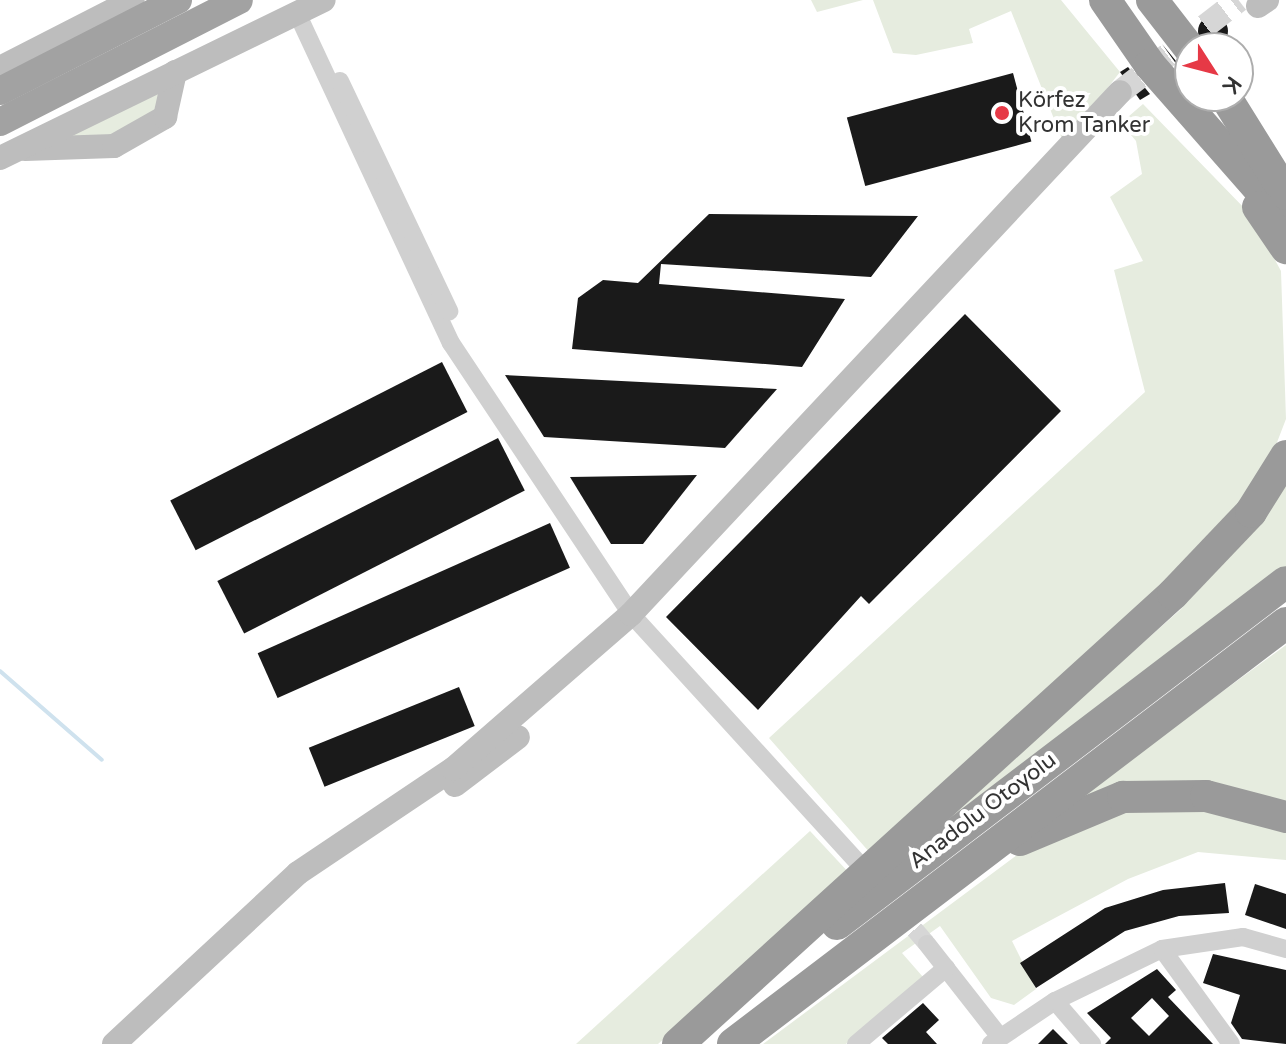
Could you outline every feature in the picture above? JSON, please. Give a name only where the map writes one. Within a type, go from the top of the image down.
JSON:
[{"type":"highway","points":[[0,91],[178,0]]},
{"type":"highway","points":[[0,122],[239,0]]},
{"type":"highway","points":[[1105,0],[1214,142],[1286,248]]},
{"type":"highway","points":[[1152,0],[1177,32]]},
{"type":"highway","points":[[1236,112],[1286,194]]},
{"type":"highway","points":[[1245,124],[1286,165]]},
{"type":"highway","points":[[1214,142],[1286,220]]},
{"type":"highway","points":[[681,1044],[1173,594],[1251,512],[1286,456]]},
{"type":"highway","name":"Anadolu Otoyolu","points":[[681,1044],[1286,582]]},
{"type":"highway","name":"Anadolu Otoyolu","points":[[733,1044],[1286,623]]},
{"type":"highway","points":[[839,963],[1032,833],[1078,811],[1166,794],[1286,817]]},
{"type":"main road","points":[[91,25],[133,0]]},
{"type":"main road","points":[[0,68],[91,25],[157,0]]},
{"type":"main road","points":[[9,153],[307,5]]},
{"type":"main road","points":[[9,153],[114,146],[165,117],[175,72]]},
{"type":"main road","points":[[138,1044],[308,885],[484,765],[641,616],[1125,98]]},
{"type":"main road","points":[[114,1044],[298,873],[453,769],[641,616]]},
{"type":"street","points":[[307,5],[451,343],[641,616],[861,866],[851,841],[641,616]]},
{"type":"street","points":[[927,944],[995,1041],[1055,1001],[1162,949],[1243,937],[1286,949]]},
{"type":"street","points":[[1162,949],[1231,1044]]},
{"type":"street","points":[[856,1044],[946,968]]},
{"type":"street","points":[[1055,1001],[1092,1044]]},
{"type":"shaded area","points":[[811,0],[863,0],[817,12]]},
{"type":"shaded area","points":[[873,0],[1061,0],[1120,72],[1064,144],[1011,11],[969,29],[973,43],[916,55],[893,53]]},
{"type":"shaded area","points":[[175,72],[165,117],[114,146],[18,149]]},
{"type":"shaded area","points":[[1143,104],[1250,214],[1281,271],[1286,419],[1271,458],[1228,525],[871,854],[769,738],[1145,392],[1114,270],[1143,261],[1110,197],[1142,174],[1136,141],[1121,123]]},
{"type":"shaded area","points":[[1286,484],[1286,567],[913,846],[1180,610]]},
{"type":"shaded area","points":[[1286,645],[1286,810],[1070,803]]},
{"type":"shaded area","points":[[1159,801],[1286,825],[1286,860],[1198,852],[1128,879],[1012,941],[1036,989],[1014,1005],[991,998],[940,926],[902,953],[923,977],[846,1044],[763,1044],[1037,840]]},
{"type":"shaded area","points":[[810,831],[851,875],[658,1044],[576,1044]]},
{"type":"building","points":[[1207,17],[1219,17],[1227,25],[1228,32],[1198,32],[1199,25]]},
{"type":"building","points":[[1128,67],[1150,94],[1140,100],[1120,72]]},
{"type":"building","points":[[1013,73],[1031,142],[865,186],[847,118]]},
{"type":"building","points":[[709,214],[918,216],[871,277],[661,264],[659,284],[845,299],[802,367],[572,349],[578,298],[603,280],[638,283]]},
{"type":"building","points":[[965,314],[1061,411],[869,604],[861,596],[758,710],[666,617]]},
{"type":"building","points":[[442,362],[467,412],[196,550],[170,500]]},
{"type":"building","points":[[505,375],[777,389],[725,448],[544,437]]},
{"type":"building","points":[[498,438],[525,491],[244,634],[217,581]]},
{"type":"building","points":[[697,475],[643,544],[611,544],[570,477]]},
{"type":"building","points":[[550,523],[570,568],[278,698],[258,653]]},
{"type":"building","points":[[459,687],[475,726],[325,787],[309,748]]},
{"type":"building","points":[[1225,883],[1229,913],[1179,916],[1125,931],[1036,988],[1020,963],[1105,908],[1163,890]]},
{"type":"building","points":[[1255,884],[1286,894],[1286,929],[1245,915]]},
{"type":"building","points":[[1213,954],[1286,970],[1286,1044],[1242,1039],[1231,1023],[1240,995],[1203,983]]},
{"type":"building","points":[[1157,969],[1176,990],[1168,997],[1213,1044],[1105,1044],[1111,1038],[1087,1013]],"holes":[[[1152,998],[1169,1016],[1149,1036],[1131,1018]]]},
{"type":"building","points":[[923,1003],[939,1020],[926,1032],[937,1044],[888,1044],[882,1038]]},
{"type":"building","points":[[1053,1029],[1068,1044],[1038,1044]]},
{"type":"waterway","points":[[0,671],[102,760]]},
{"type":"tunnel","points":[[1120,92],[1239,0]]},
{"type":"tunnel","points":[[897,909],[927,944]]},
{"type":"place","name":"Körfez Krom Tanker","points":[[1002,113]]}]
